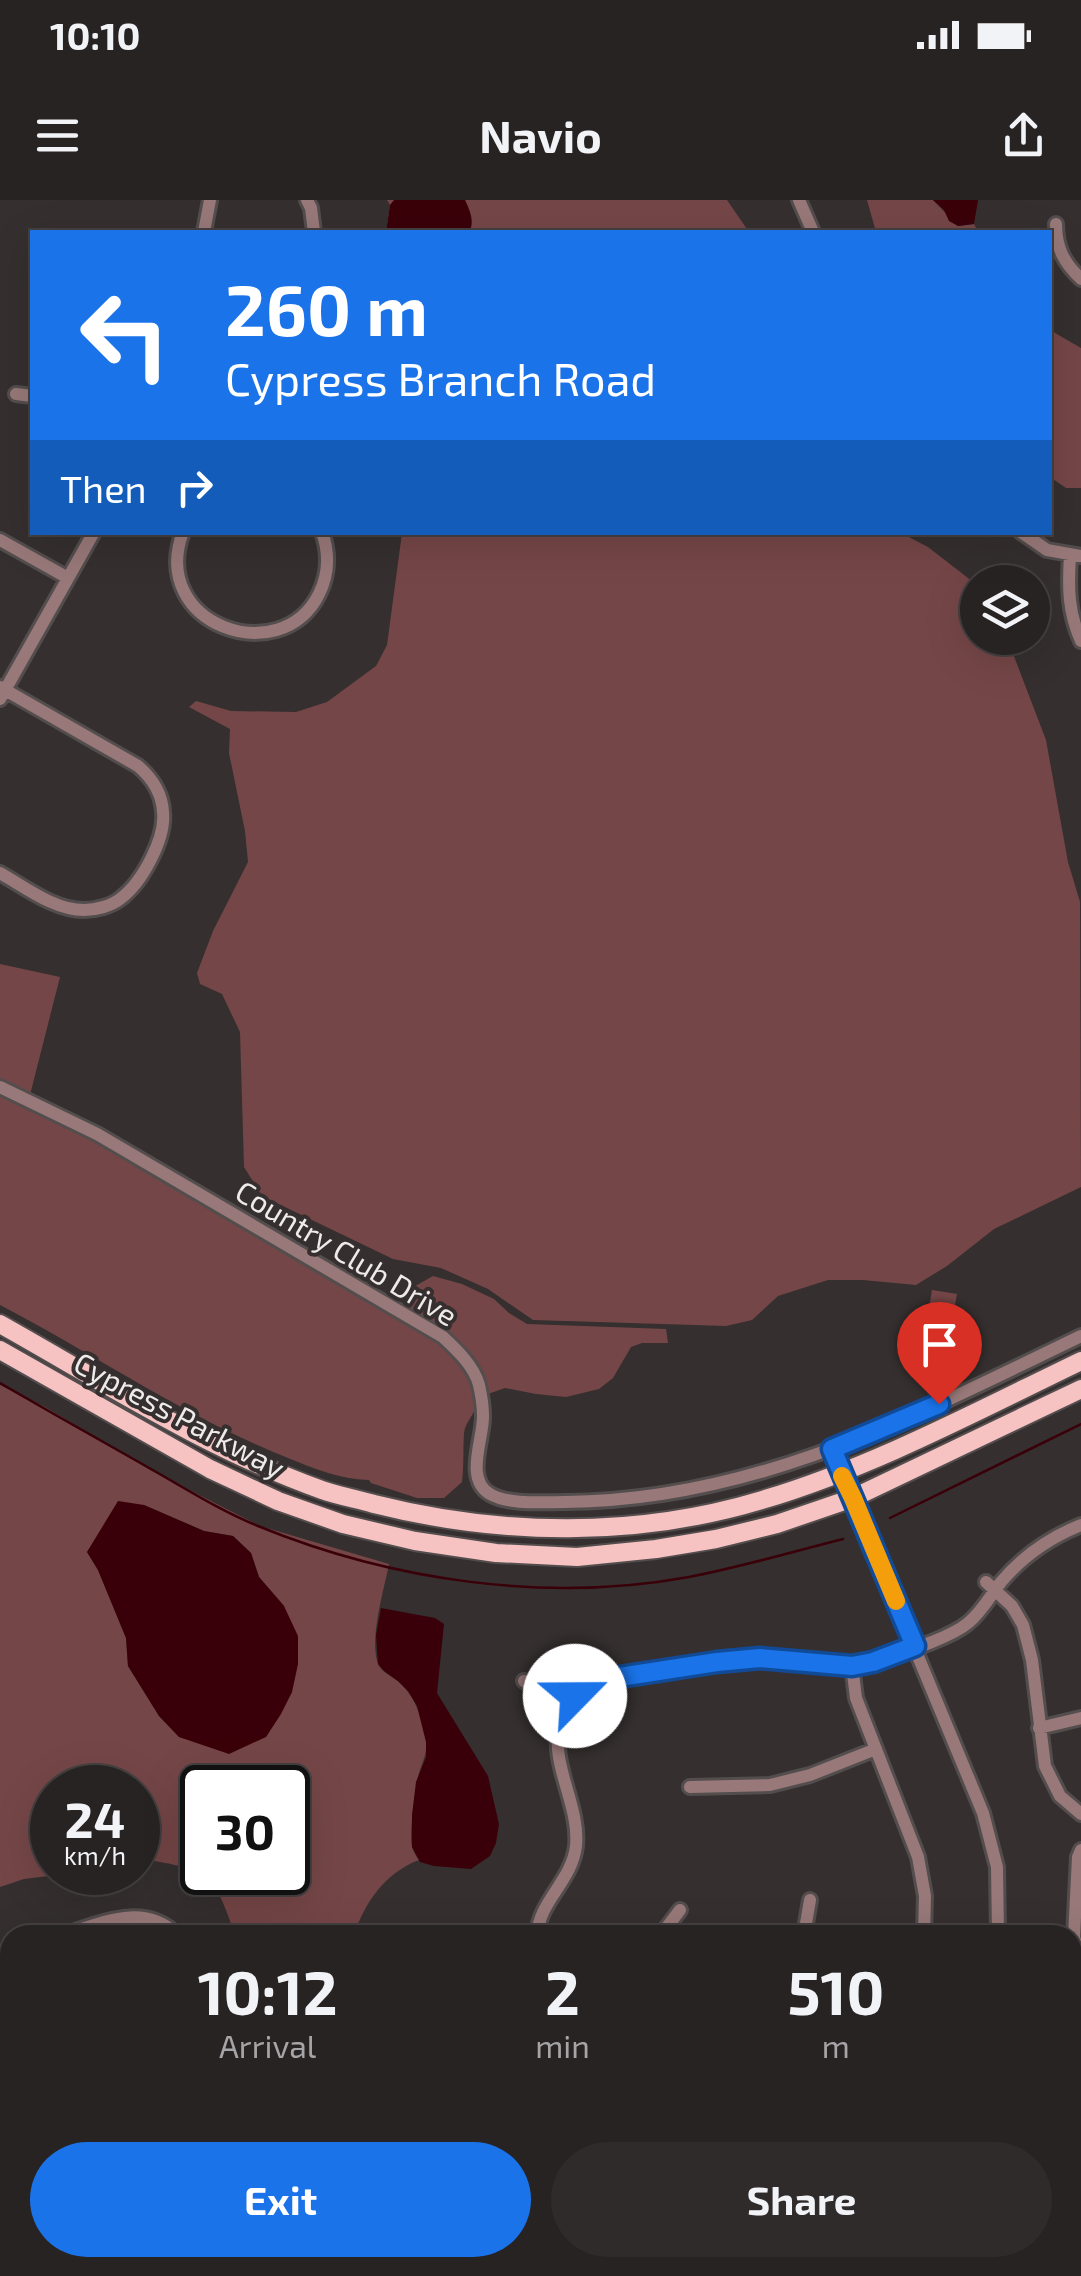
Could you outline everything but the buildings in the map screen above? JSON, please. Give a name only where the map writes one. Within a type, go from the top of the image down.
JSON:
[{"type":"main road","name":"Cypress Parkway","points":[[0,1324],[185,1428],[254,1463],[325,1491],[467,1523],[538,1528],[595,1529],[670,1521],[760,1501],[840,1473],[1081,1361]]},
{"type":"main road","name":"Cypress Parkway","points":[[0,1350],[210,1469],[278,1501],[343,1524],[415,1541],[496,1553],[578,1556],[656,1549],[777,1524],[853,1498],[1081,1389]]},
{"type":"street","points":[[204,230],[210,200]]},
{"type":"street","points":[[307,200],[312,208],[314,230]]},
{"type":"street","points":[[799,200],[812,230]]},
{"type":"street","points":[[1056,224],[1061,254],[1081,279]]},
{"type":"street","points":[[16,394],[30,396]]},
{"type":"street","points":[[0,873],[58,905],[84,910],[102,907],[120,899],[138,880],[160,838],[164,821],[159,794],[138,766],[2,692],[92,535]]},
{"type":"street","points":[[182,535],[176,567],[186,598],[196,610],[224,626],[255,633],[286,626],[316,600],[326,572],[323,535]]},
{"type":"street","points":[[1024,535],[1040,547],[1075,556],[1067,592],[1081,640]]},
{"type":"street","points":[[0,540],[68,578]]},
{"type":"street","name":"Country Club Drive","points":[[0,1087],[96,1134],[444,1337],[461,1354],[478,1381],[484,1417],[476,1460],[481,1484],[488,1494],[527,1502],[605,1502],[683,1492],[750,1477],[832,1449],[947,1401],[1081,1336]]},
{"type":"street","points":[[832,1449],[978,1798],[998,1876],[998,1925]]},
{"type":"street","points":[[539,1925],[542,1912],[568,1875],[576,1848],[576,1828],[558,1743],[559,1726],[567,1706],[582,1690],[600,1680],[717,1662],[760,1658],[852,1666],[873,1662],[950,1634],[970,1622],[991,1586],[1032,1552],[1081,1525]]},
{"type":"street","points":[[991,1586],[1018,1615],[1027,1636],[1042,1756],[1048,1775],[1060,1796],[1081,1814]]},
{"type":"street","points":[[816,1663],[818,1647]]},
{"type":"street","points":[[852,1666],[856,1698],[918,1856],[925,1896],[924,1925]]},
{"type":"street","points":[[524,1681],[567,1706]]},
{"type":"street","points":[[1040,1728],[1081,1718]]},
{"type":"street","points":[[690,1787],[770,1785],[876,1749]]},
{"type":"street","points":[[1075,1925],[1081,1850]]},
{"type":"street","points":[[806,1925],[810,1900]]},
{"type":"street","points":[[669,1925],[680,1910]]},
{"type":"street","points":[[101,1925],[134,1916],[147,1916],[164,1925]]},
{"type":"shaded area","points":[[387,200],[727,200],[748,230],[386,230],[390,205]]},
{"type":"shaded area","points":[[394,200],[465,200],[471,228],[386,230]]},
{"type":"shaded area","points":[[867,200],[933,200],[958,226],[974,224],[977,230],[875,230]]},
{"type":"shaded area","points":[[933,200],[978,200],[974,224],[958,226],[949,221]]},
{"type":"shaded area","points":[[1052,331],[1081,348],[1081,488],[1066,488],[1052,478]]},
{"type":"shaded area","points":[[402,535],[905,535],[928,547],[960,572],[960,655],[1014,655],[1046,740],[1068,862],[1080,902],[1081,1187],[994,1229],[916,1285],[828,1280],[778,1296],[752,1320],[726,1326],[533,1320],[488,1289],[441,1268],[393,1259],[262,1196],[244,1167],[240,1032],[222,994],[200,984],[197,973],[248,862],[229,753],[230,729],[189,707],[196,701],[231,711],[296,712],[327,702],[376,666],[387,645]]},
{"type":"shaded area","points":[[0,964],[60,977],[30,1095],[0,1081]]},
{"type":"shaded area","points":[[0,1092],[98,1141],[441,1341],[466,1369],[477,1394],[476,1407],[464,1433],[462,1482],[444,1498],[417,1498],[369,1480],[337,1476],[308,1466],[214,1424],[0,1305]]},
{"type":"shaded area","points":[[433,1276],[494,1299],[527,1324],[666,1329],[668,1343],[631,1347],[613,1378],[599,1389],[566,1397],[505,1388],[485,1395],[482,1378],[410,1311],[410,1289]]},
{"type":"shaded area","points":[[932,1290],[957,1294],[948,1342],[924,1337]]},
{"type":"shaded area","points":[[0,1385],[45,1407],[152,1471],[260,1526],[389,1564],[375,1641],[378,1664],[411,1696],[426,1740],[411,1833],[412,1847],[419,1860],[386,1881],[358,1925],[231,1925],[219,1895],[310,1895],[310,1765],[180,1765],[180,1866],[160,1862],[160,1765],[30,1765],[30,1878],[0,1887]],"holes":[[[144,1505],[204,1531],[233,1536],[251,1553],[259,1577],[284,1606],[292,1692],[266,1737],[194,1741],[179,1737],[159,1716],[128,1666],[126,1638],[87,1552],[99,1535]]]},
{"type":"shaded area","points":[[118,1501],[144,1505],[204,1531],[233,1536],[251,1553],[259,1577],[284,1606],[298,1636],[292,1692],[266,1737],[229,1754],[179,1737],[159,1716],[128,1666],[126,1638],[87,1552]]},
{"type":"shaded area","points":[[381,1608],[435,1618],[444,1624],[437,1693],[488,1776],[499,1824],[490,1856],[471,1869],[420,1862],[412,1847],[416,1782],[426,1757],[426,1742],[417,1706],[408,1691],[378,1664],[376,1635]]},
{"type":"waterway","points":[[0,1383],[244,1520],[309,1545],[416,1573],[526,1587],[635,1585],[708,1573],[843,1539]]},
{"type":"waterway","points":[[890,1518],[1081,1424]]},
{"type":"slow traffic","points":[[842,1476],[896,1601]]},
{"type":"route","points":[[575,1696],[600,1680],[717,1662],[760,1658],[852,1666],[915,1646],[832,1449],[939,1404]]}]
